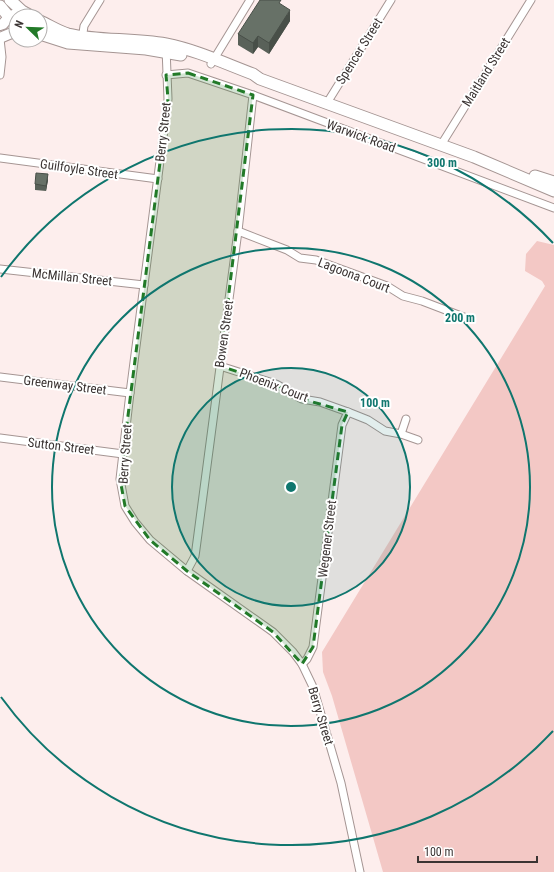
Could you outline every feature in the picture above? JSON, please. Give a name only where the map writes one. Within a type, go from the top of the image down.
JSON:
[{"type":"main road","points":[[10,0],[19,8]]},
{"type":"main road","points":[[0,6],[8,15]]},
{"type":"main road","name":"Warwick Road","points":[[48,24],[82,40]]},
{"type":"main road","name":"Warwick Road","points":[[48,37],[57,40],[111,42],[190,50],[213,62],[253,78],[260,79],[441,144],[554,191]]},
{"type":"main road","name":"Warwick Road","points":[[474,157],[554,182]]},
{"type":"street","points":[[82,40],[84,26],[100,0]]},
{"type":"street","points":[[213,62],[250,0]]},
{"type":"street","name":"Spencer Street","points":[[327,103],[391,0]]},
{"type":"street","name":"Maitland Street","points":[[441,144],[531,0]]},
{"type":"street","points":[[0,38],[2,57],[0,75]]},
{"type":"street","name":"Berry Street","points":[[166,48],[168,99],[120,479],[125,506],[135,522],[150,540],[187,571],[273,632],[293,652],[302,664],[313,687],[341,783],[360,872]]},
{"type":"street","name":"Warwick Road","points":[[166,75],[188,73],[253,95],[554,208]]},
{"type":"street","name":"Bowen Street","points":[[187,571],[195,556],[196,549],[238,231],[253,95]]},
{"type":"street","name":"Guilfoyle Street","points":[[0,158],[158,179]]},
{"type":"street","name":"Lagoona Court","points":[[238,231],[287,250],[300,258],[316,260],[387,286],[403,296],[422,301],[469,319]]},
{"type":"street","name":"McMillan Street","points":[[0,269],[144,285]]},
{"type":"street","name":"Phoenix Court","points":[[220,366],[276,384],[302,399],[320,402],[348,412],[368,420],[385,431],[401,434],[418,440]]},
{"type":"street","name":"Greenway Street","points":[[0,377],[130,393]]},
{"type":"street","name":"Wegener Street","points":[[302,664],[307,659],[313,647],[342,425],[348,412]]},
{"type":"street","points":[[401,434],[406,419]]},
{"type":"street","name":"Sutton Street","points":[[0,438],[123,454]]},
{"type":"highlighted area","points":[[188,73],[253,95],[220,366],[276,384],[302,399],[348,412],[342,425],[313,647],[302,664],[273,632],[187,571],[150,540],[125,506],[120,479],[168,99],[166,75]]},
{"type":"shaded area","points":[[537,241],[554,245],[554,872],[383,872],[332,696],[323,672],[322,652],[545,286],[542,281],[525,271],[526,254]]},
{"type":"building","points":[[260,0],[281,0],[279,3],[290,10],[269,43],[258,36],[253,43],[238,34]]},
{"type":"building","points":[[36,173],[48,174],[46,186],[35,184]]}]
